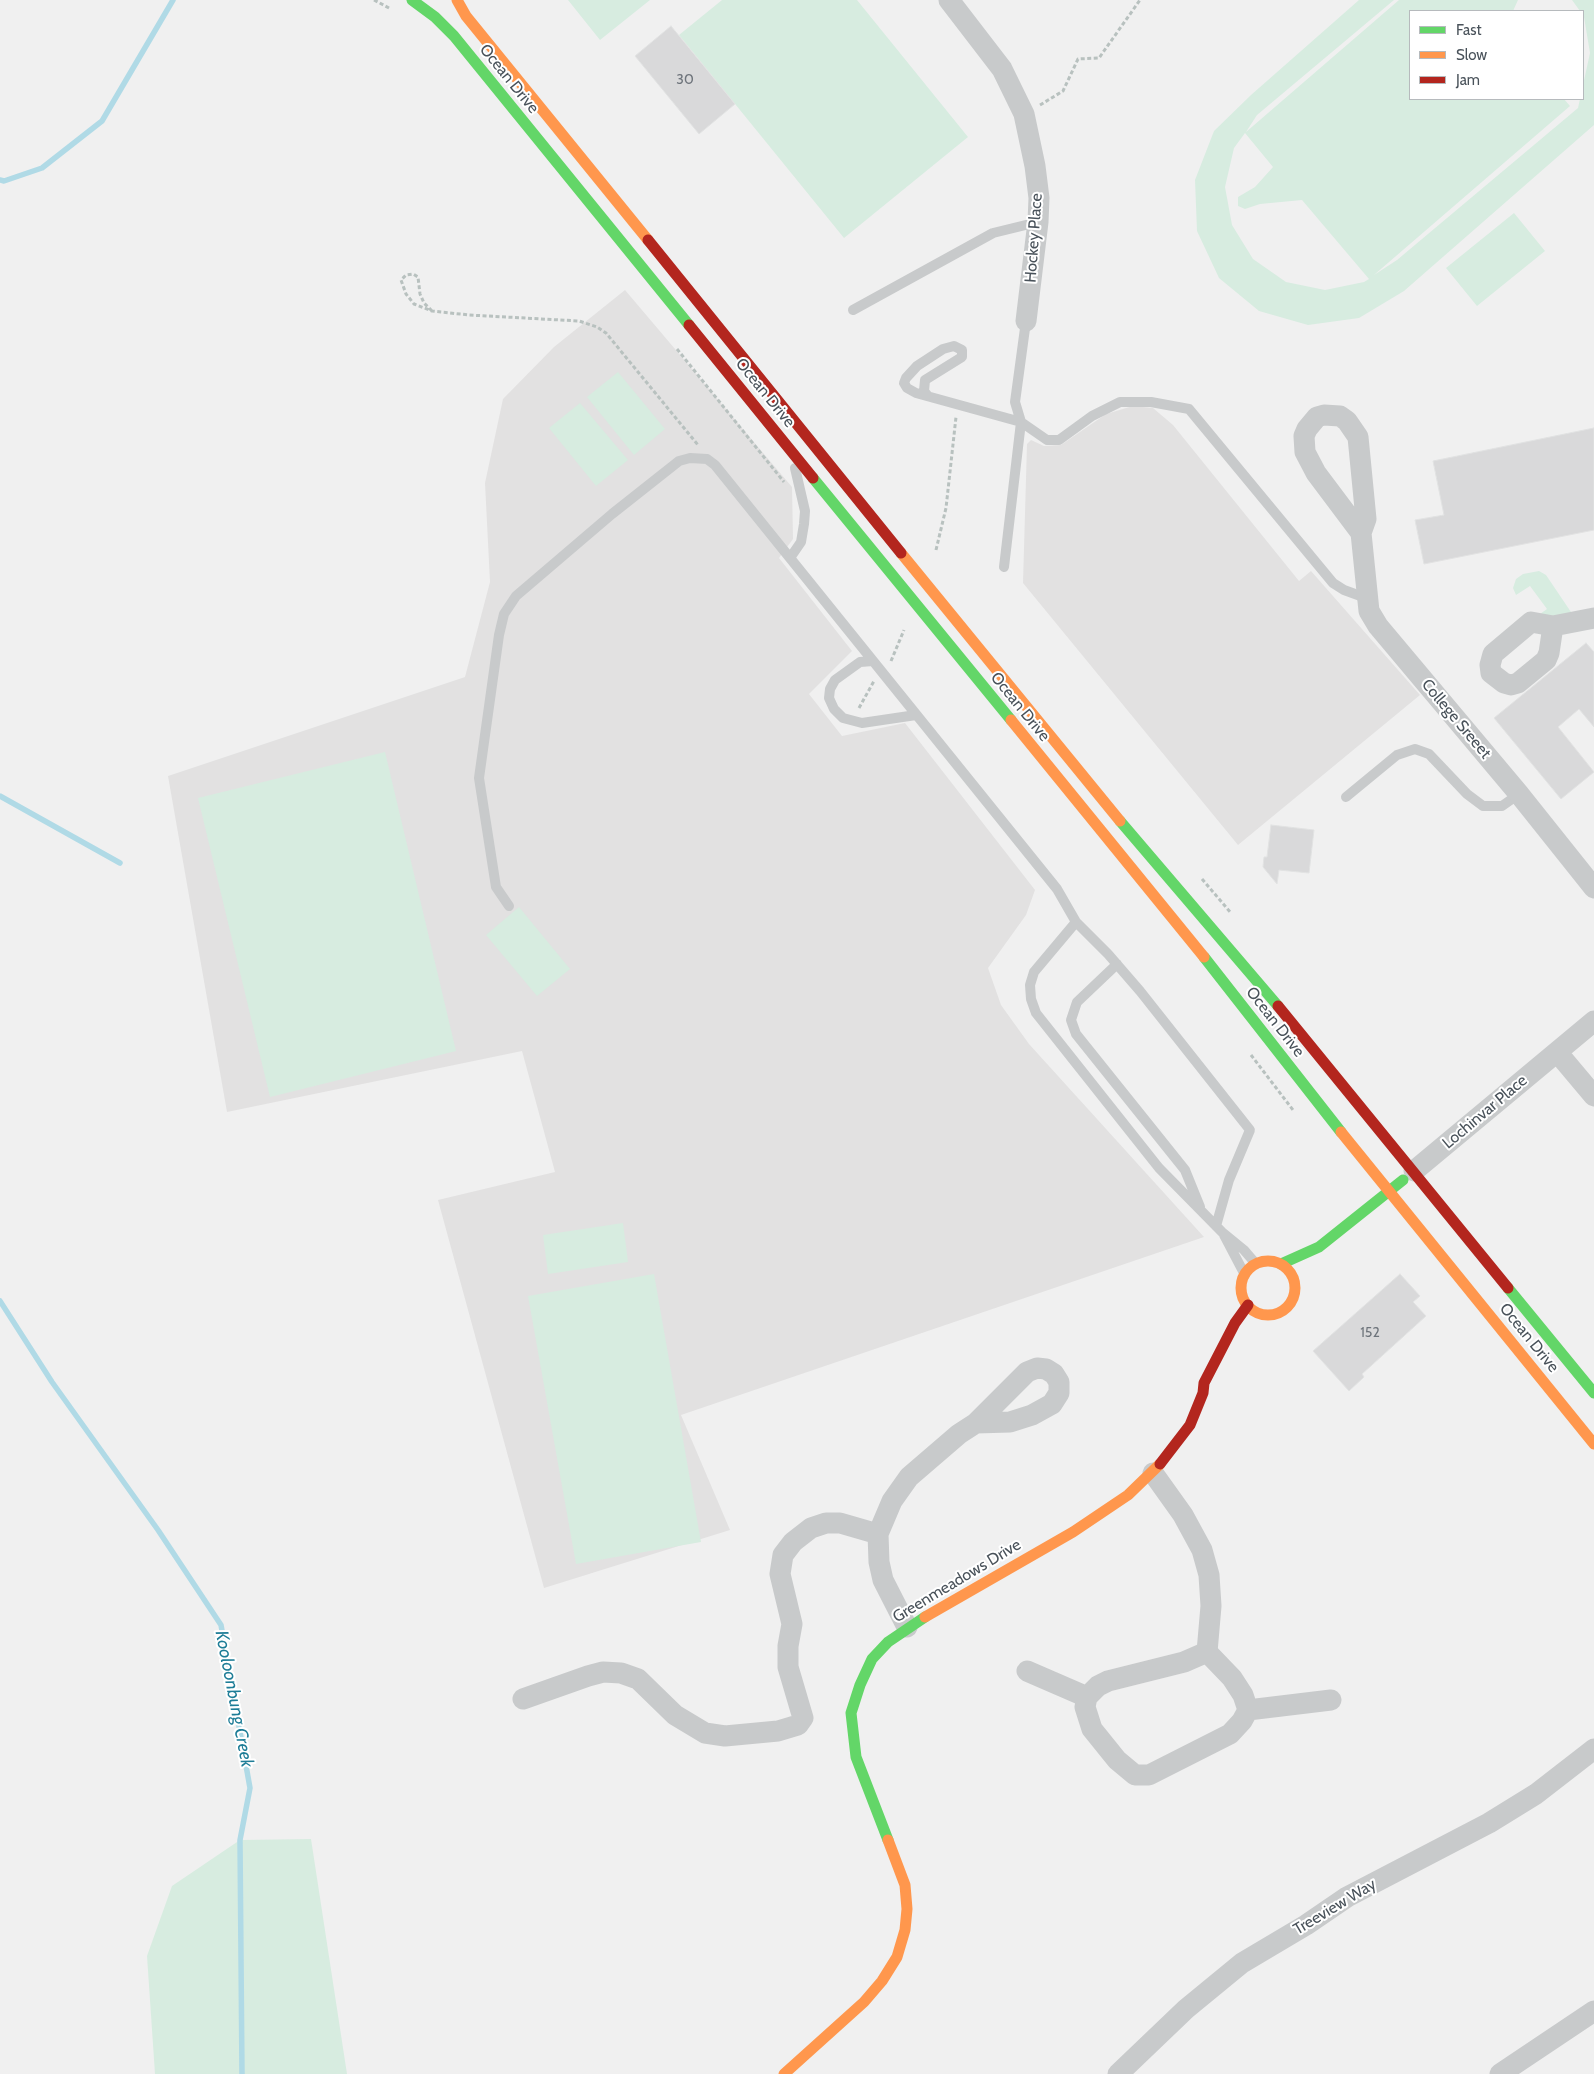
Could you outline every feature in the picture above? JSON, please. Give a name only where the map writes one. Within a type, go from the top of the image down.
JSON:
[{"type":"main road","name":"Ocean Drive","points":[[412,0],[435,17],[450,32],[1250,1014],[1306,1090],[1594,1444]]},
{"type":"main road","name":"Ocean Drive","points":[[457,0],[466,16],[1070,761],[1264,989],[1594,1393]]},
{"type":"main road","points":[[1281,1264],[1319,1248],[1414,1171]]},
{"type":"main road","points":[[1295,1284],[1319,1248]]},
{"type":"main road","points":[[1266,1261],[1281,1264],[1292,1274],[1295,1284],[1293,1299],[1284,1310],[1270,1315],[1263,1314],[1248,1305],[1242,1290],[1245,1275],[1256,1264],[1266,1261]]},
{"type":"main road","name":"Greenmeadows Drive","points":[[784,2074],[864,2002],[882,1981],[897,1957],[906,1930],[908,1909],[905,1885],[856,1758],[851,1713],[860,1685],[872,1659],[888,1642],[907,1627],[1073,1532],[1128,1495],[1153,1473],[1190,1425],[1203,1393],[1204,1383],[1220,1351],[1248,1305]]},
{"type":"main road","points":[[1252,1326],[1263,1314]]},
{"type":"main road","name":"Greenmeadows Drive","points":[[1203,1393],[1214,1385],[1241,1336]]},
{"type":"street","name":"Hockey Place","points":[[948,0],[1002,69],[1024,114],[1036,166],[1038,222],[1026,321]]},
{"type":"street","points":[[1324,415],[1340,416],[1358,437],[1366,519],[1361,534],[1350,522],[1316,473],[1305,452],[1304,436],[1317,417],[1324,415]]},
{"type":"street","name":"College Sreeet","points":[[1361,534],[1365,560],[1366,598],[1369,611],[1378,626],[1519,794],[1594,888]]},
{"type":"street","points":[[1553,626],[1549,653],[1546,660],[1518,683],[1511,685],[1504,683],[1491,673],[1490,665],[1493,654],[1531,622],[1553,626],[1594,618]]},
{"type":"street","name":"Lochinvar Place","points":[[1414,1171],[1594,1021]]},
{"type":"street","points":[[1557,1052],[1594,1096]]},
{"type":"street","points":[[907,1627],[883,1580],[879,1562],[878,1534],[892,1501],[910,1477],[959,1434],[976,1423]]},
{"type":"street","points":[[1153,1473],[1183,1515],[1202,1550],[1209,1575],[1211,1606],[1207,1652],[1232,1678],[1243,1695],[1248,1710],[1242,1721],[1230,1734],[1149,1774],[1135,1775],[1117,1760],[1092,1729],[1085,1707],[1087,1697],[1098,1686],[1108,1681],[1184,1662],[1207,1652]]},
{"type":"street","points":[[523,1699],[588,1676],[603,1672],[621,1672],[638,1679],[675,1715],[704,1733],[725,1736],[778,1731],[798,1725],[803,1718],[788,1667],[788,1646],[792,1624],[780,1574],[783,1556],[793,1542],[811,1528],[826,1523],[840,1524],[878,1534]]},
{"type":"street","points":[[1027,1670],[1087,1697]]},
{"type":"street","points":[[1248,1710],[1331,1700]]},
{"type":"street","name":"Treeview Way","points":[[1118,2074],[1186,2009],[1242,1962],[1306,1925],[1347,1896],[1489,1822],[1536,1794],[1594,1749]]},
{"type":"street","points":[[1500,2074],[1594,2011]]},
{"type":"lane","points":[[853,310],[993,233],[1038,222]]},
{"type":"lane","points":[[1004,568],[1021,422],[1015,402],[1026,321]]},
{"type":"lane","points":[[928,396],[924,391],[926,380],[962,357],[962,350],[959,347],[943,349],[917,366],[906,378],[904,383],[907,388],[928,396],[1021,422],[1047,440],[1059,440],[1092,416],[1120,402],[1151,402],[1189,408],[1333,583],[1344,590],[1366,598]]},
{"type":"lane","points":[[790,449],[805,510],[804,536],[790,558]]},
{"type":"lane","points":[[509,906],[496,887],[479,778],[491,682],[504,614],[516,596],[544,570],[679,461],[698,457],[707,459],[715,465],[1057,889],[1076,922],[1117,964],[1250,1130],[1229,1180],[1219,1229],[1245,1275]]},
{"type":"lane","points":[[873,661],[860,662],[835,680],[830,689],[829,698],[834,709],[843,718],[862,723],[916,715]]},
{"type":"lane","points":[[1346,797],[1397,755],[1415,749],[1429,754],[1467,794],[1483,806],[1502,806],[1519,794]]},
{"type":"lane","points":[[1076,922],[1034,972],[1030,985],[1031,999],[1036,1013],[1159,1168],[1219,1229],[1244,1250],[1256,1264]]},
{"type":"lane","points":[[1117,964],[1077,1002],[1071,1020],[1076,1034],[1185,1170],[1201,1211]]},
{"type":"path","points":[[1024,114],[1063,91],[1078,59],[1099,58],[1140,0]]},
{"type":"path","points":[[432,311],[420,294],[418,277],[413,274],[406,275],[402,280],[406,294],[414,304],[432,311],[469,316],[579,321],[597,327],[606,333],[715,465]]},
{"type":"path","points":[[936,550],[946,508],[957,404]]},
{"type":"shaded area","points":[[625,290],[792,487],[793,539],[779,558],[852,651],[809,694],[842,736],[905,723],[1035,890],[1026,915],[988,968],[1001,1005],[1029,1044],[1204,1237],[681,1415],[730,1530],[544,1588],[438,1200],[555,1172],[522,1051],[227,1112],[168,776],[465,677],[490,582],[485,483],[503,399],[554,347]]},
{"type":"shaded area","points":[[1133,406],[1153,408],[1173,425],[1299,581],[1311,571],[1420,695],[1238,845],[1023,583],[1027,444],[1031,440],[1044,446],[1061,445],[1106,414]]},
{"type":"green space","points":[[568,0],[650,0],[600,40]]},
{"type":"green space","points":[[722,0],[857,0],[968,137],[844,238],[679,35]]},
{"type":"green space","points":[[1359,0],[1394,0],[1257,115],[1246,132],[1399,0],[1518,0],[1513,10],[1409,10],[1409,100],[1565,100],[1570,106],[1374,275],[1397,260],[1578,108],[1580,100],[1584,100],[1584,80],[1590,53],[1584,10],[1579,10],[1572,0],[1594,0],[1594,125],[1404,291],[1359,318],[1308,325],[1259,311],[1219,278],[1197,231],[1195,180],[1214,131],[1251,95]],"holes":[[[1245,133],[1273,167],[1255,187],[1238,197],[1238,206],[1245,209],[1260,204],[1302,200],[1369,279],[1364,282],[1325,290],[1286,282],[1253,259],[1232,225],[1225,187],[1234,148]]]},
{"type":"green space","points":[[1514,213],[1545,251],[1477,306],[1446,268]]},
{"type":"green space","points":[[618,372],[665,429],[634,455],[587,397]]},
{"type":"green space","points":[[580,403],[628,460],[596,486],[549,428]]},
{"type":"green space","points":[[1539,571],[1546,575],[1573,615],[1533,619],[1547,609],[1530,586],[1516,595],[1513,588],[1516,579],[1523,574]]},
{"type":"green space","points":[[385,752],[456,1051],[270,1097],[198,798]]},
{"type":"green space","points":[[519,907],[570,969],[537,996],[486,935]]},
{"type":"green space","points":[[623,1223],[628,1262],[548,1274],[543,1235]]},
{"type":"green space","points":[[654,1274],[701,1542],[576,1564],[528,1296]]},
{"type":"green space","points":[[311,1839],[347,2074],[155,2074],[147,1956],[172,1886],[240,1840]]},
{"type":"building","points":[[671,26],[735,104],[699,134],[635,56]]},
{"type":"building","points":[[1594,428],[1594,530],[1424,564],[1415,520],[1444,515],[1433,461]]},
{"type":"building","points":[[1586,643],[1594,652],[1594,727],[1579,709],[1558,727],[1594,772],[1561,799],[1494,718]]},
{"type":"building","points":[[1271,825],[1314,830],[1309,873],[1279,870],[1277,884],[1263,867],[1264,857],[1267,857]]},
{"type":"building","points":[[1400,1274],[1420,1296],[1413,1302],[1426,1316],[1362,1374],[1364,1377],[1349,1391],[1313,1351]]},
{"type":"waterway","name":"Kooloonbung Creek","points":[[0,180],[4,181],[42,168],[102,121],[173,0]]},
{"type":"waterway","points":[[0,796],[120,863]]},
{"type":"waterway","name":"Kooloonbung Creek","points":[[0,1301],[52,1382],[158,1530],[221,1625],[250,1788],[240,1840],[242,2074]]},
{"type":"traffic: fast","points":[[412,0],[435,17],[454,36],[689,325]]},
{"type":"traffic: fast","points":[[813,478],[1011,720]]},
{"type":"traffic: fast","points":[[1120,821],[1278,1006]]},
{"type":"traffic: fast","points":[[1204,957],[1341,1132]]},
{"type":"traffic: fast","points":[[1281,1264],[1319,1247],[1403,1180]]},
{"type":"traffic: fast","points":[[1508,1288],[1594,1393]]},
{"type":"traffic: fast","points":[[888,1840],[856,1757],[851,1713],[860,1685],[872,1659],[888,1642],[925,1617]]},
{"type":"traffic: slow","points":[[457,0],[466,16],[648,240]]},
{"type":"traffic: slow","points":[[901,553],[1120,821]]},
{"type":"traffic: slow","points":[[1011,720],[1204,957]]},
{"type":"traffic: slow","points":[[1341,1132],[1594,1444]]},
{"type":"traffic: slow","points":[[1268,1261],[1278,1263],[1287,1269],[1293,1278],[1295,1288],[1293,1298],[1287,1307],[1278,1313],[1268,1315],[1258,1313],[1249,1307],[1243,1298],[1241,1288],[1243,1278],[1249,1269],[1258,1263],[1268,1261]]},
{"type":"traffic: slow","points":[[925,1617],[1073,1532],[1128,1495],[1160,1464]]},
{"type":"traffic: slow","points":[[784,2074],[864,2002],[882,1981],[897,1957],[905,1930],[907,1909],[905,1885],[888,1840]]},
{"type":"traffic: jam","points":[[648,240],[901,553]]},
{"type":"traffic: jam","points":[[689,325],[813,478]]},
{"type":"traffic: jam","points":[[1278,1006],[1508,1288]]},
{"type":"traffic: jam","points":[[1160,1464],[1190,1425],[1203,1393],[1204,1383],[1235,1323],[1248,1305]]}]
